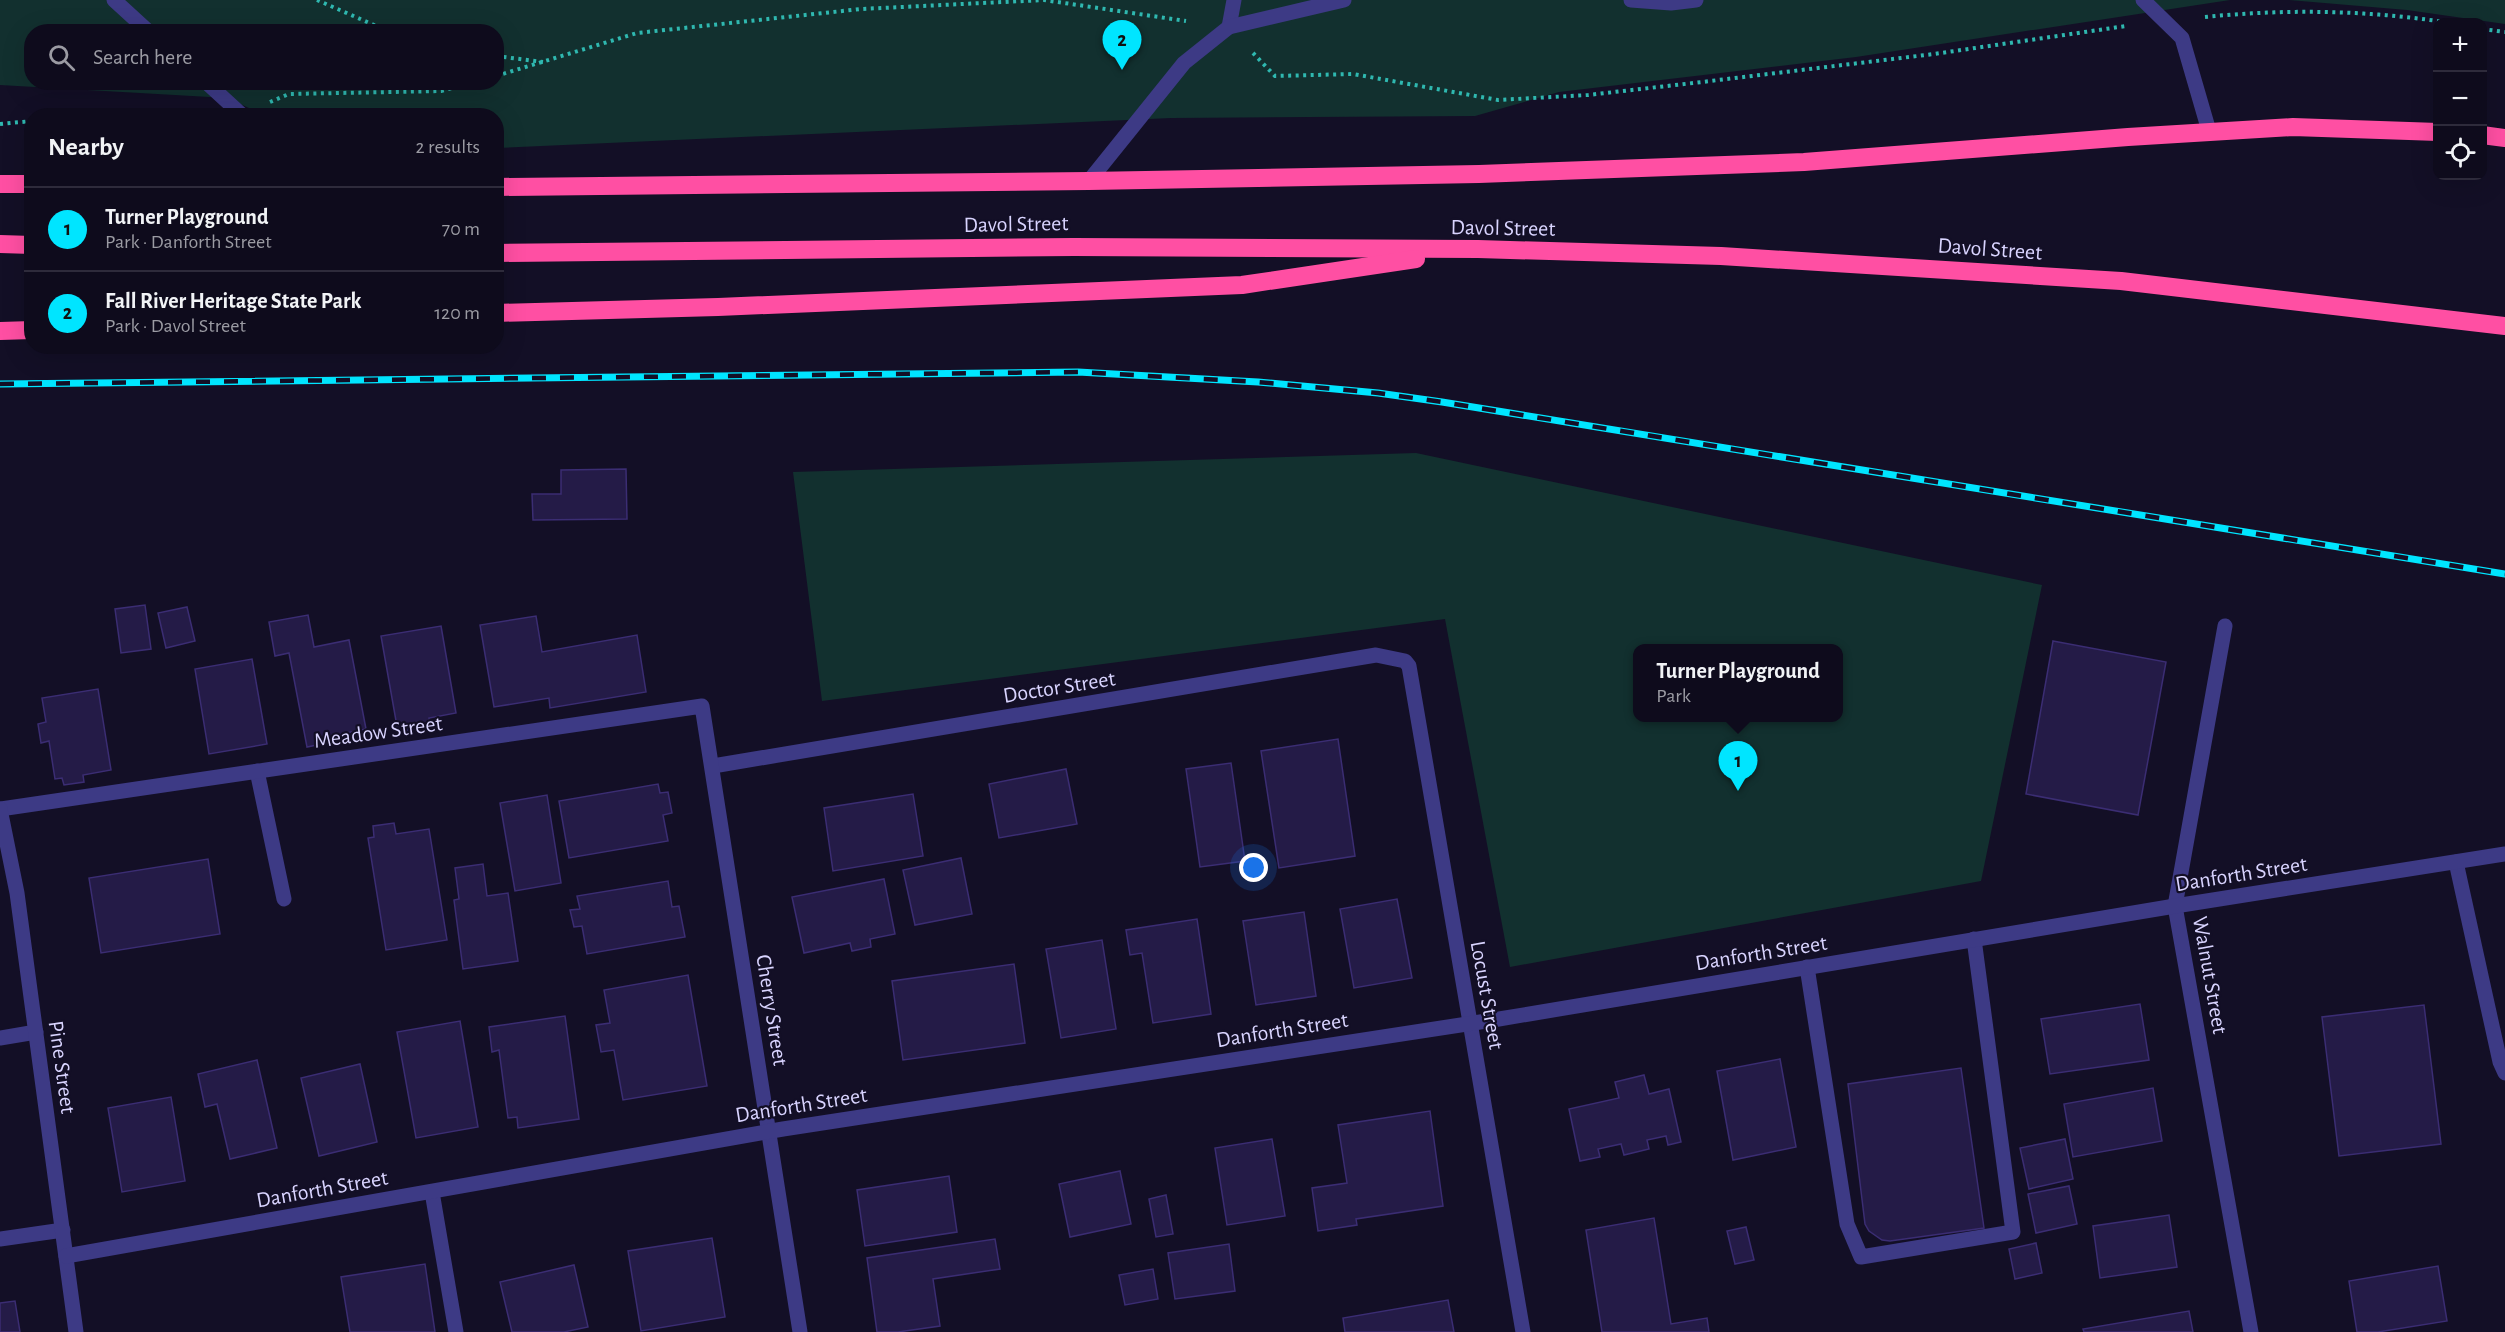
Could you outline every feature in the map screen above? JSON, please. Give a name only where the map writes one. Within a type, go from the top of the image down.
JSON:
[{"type":"highway","name":"Davol Street","points":[[504,187],[1089,182],[1722,167],[2209,131],[2293,127],[2433,132]]},
{"type":"highway","points":[[2487,136],[2505,138]]},
{"type":"highway","points":[[0,184],[24,184]]},
{"type":"highway","points":[[0,244],[24,245]]},
{"type":"highway","name":"Davol Street","points":[[504,253],[1041,247],[1478,249],[1720,256],[2121,281],[2505,326]]},
{"type":"highway","points":[[504,313],[718,307],[1242,285],[1478,249]]},
{"type":"highway","points":[[0,332],[24,330]]},
{"type":"street","points":[[114,0],[140,24]]},
{"type":"street","points":[[1229,27],[1234,0]]},
{"type":"street","points":[[1089,182],[1184,63],[1229,27],[1344,0]]},
{"type":"street","points":[[1631,0],[1671,3],[1696,0]]},
{"type":"street","points":[[2143,0],[2182,38],[2209,131]]},
{"type":"street","points":[[215,90],[234,108]]},
{"type":"street","name":"Walnut Street","points":[[2225,626],[2175,906],[2251,1332]]},
{"type":"street","name":"Doctor Street","points":[[713,766],[1376,655],[1406,661],[1409,666]]},
{"type":"street","name":"Locust Street","points":[[1409,666],[1523,1332]]},
{"type":"street","name":"Meadow Street","points":[[0,809],[702,706],[713,766]]},
{"type":"street","name":"Cherry Street","points":[[713,766],[800,1332]]},
{"type":"street","points":[[257,771],[284,899]]},
{"type":"street","name":"Pine Street","points":[[0,809],[17,893],[76,1332]]},
{"type":"street","name":"Danforth Street","points":[[66,1256],[770,1132],[1470,1023],[2175,906],[2505,854]]},
{"type":"street","points":[[2456,862],[2500,1062],[2505,1073]]},
{"type":"street","points":[[1807,967],[1847,1224],[1861,1257],[2013,1232],[1974,939]]},
{"type":"street","points":[[0,1038],[36,1032]]},
{"type":"street","points":[[432,1192],[456,1332]]},
{"type":"street","points":[[0,1239],[63,1230]]},
{"type":"path","points":[[316,0],[372,24]]},
{"type":"path","points":[[504,74],[637,33],[872,9],[1044,0],[1229,27],[1275,76],[1353,74],[1498,100],[1588,95],[1726,79],[2224,15],[2321,12],[2404,16],[2433,20]]},
{"type":"path","points":[[2487,30],[2505,32]]},
{"type":"path","points":[[504,57],[547,62]]},
{"type":"path","points":[[265,104],[289,94],[441,92],[448,90]]},
{"type":"path","points":[[0,124],[24,122]]},
{"type":"green space","points":[[0,0],[2230,0],[1856,57],[1559,92],[1475,116],[1171,118],[504,148],[504,108],[249,108],[227,98],[87,90],[504,90],[504,24],[24,24],[24,86],[0,85]]},
{"type":"green space","points":[[2289,0],[2505,0],[2505,24],[2487,21],[2487,18],[2463,18],[2407,10]]},
{"type":"green space","points":[[1416,453],[2042,585],[1981,881],[1510,967],[1445,619],[822,701],[793,472]]},
{"type":"building","points":[[626,469],[627,519],[533,520],[532,494],[561,494],[561,470]]},
{"type":"building","points":[[145,605],[151,649],[121,653],[115,609]]},
{"type":"building","points":[[187,607],[195,641],[166,648],[158,613]]},
{"type":"building","points":[[308,615],[314,647],[349,640],[366,729],[336,735],[336,741],[307,747],[289,653],[275,656],[269,622]]},
{"type":"building","points":[[536,616],[542,652],[637,635],[646,692],[550,708],[549,698],[494,707],[480,625]]},
{"type":"building","points":[[441,626],[456,713],[429,718],[430,726],[398,732],[381,636]]},
{"type":"building","points":[[2053,641],[2166,662],[2138,815],[2026,794]]},
{"type":"building","points":[[252,659],[267,744],[209,754],[195,669]]},
{"type":"building","points":[[98,689],[111,770],[83,775],[84,782],[64,785],[62,778],[55,779],[49,741],[41,743],[38,724],[46,722],[42,698]]},
{"type":"building","points":[[1338,739],[1355,856],[1279,868],[1261,751]]},
{"type":"building","points":[[1231,763],[1245,861],[1200,867],[1186,769]]},
{"type":"building","points":[[1066,769],[1077,824],[999,838],[989,784]]},
{"type":"building","points":[[658,784],[660,793],[668,792],[672,813],[663,815],[668,841],[569,858],[559,801]]},
{"type":"building","points":[[913,794],[923,856],[833,871],[824,808]]},
{"type":"building","points":[[547,795],[561,883],[515,891],[500,803]]},
{"type":"building","points":[[394,823],[396,834],[429,829],[447,940],[386,950],[368,838],[374,837],[373,826]]},
{"type":"building","points":[[961,858],[972,914],[915,925],[903,870]]},
{"type":"building","points":[[208,859],[220,934],[101,953],[89,878]]},
{"type":"building","points":[[483,864],[487,896],[508,893],[518,961],[463,969],[454,900],[459,899],[455,868]]},
{"type":"building","points":[[884,879],[895,934],[870,939],[871,947],[852,951],[850,943],[804,953],[792,897]]},
{"type":"building","points":[[668,881],[672,907],[679,906],[685,937],[587,954],[582,926],[574,927],[570,910],[580,909],[577,896]]},
{"type":"building","points":[[1397,899],[1412,978],[1354,988],[1340,909]]},
{"type":"building","points":[[1304,912],[1316,996],[1256,1005],[1243,921]]},
{"type":"building","points":[[1197,919],[1211,1014],[1153,1023],[1142,953],[1130,955],[1126,930]]},
{"type":"building","points":[[1102,940],[1116,1029],[1061,1038],[1046,949]]},
{"type":"building","points":[[1014,964],[1025,1043],[903,1060],[892,981]]},
{"type":"building","points":[[688,975],[707,1086],[623,1100],[614,1050],[601,1052],[596,1025],[610,1023],[604,990]]},
{"type":"building","points":[[2140,1004],[2149,1060],[2050,1074],[2041,1019]]},
{"type":"building","points":[[2424,1005],[2441,1144],[2339,1156],[2322,1017]]},
{"type":"building","points":[[565,1016],[579,1119],[518,1128],[517,1117],[508,1118],[499,1050],[492,1052],[489,1027]]},
{"type":"building","points":[[460,1021],[478,1127],[416,1138],[397,1032]]},
{"type":"building","points":[[1780,1059],[1796,1147],[1733,1160],[1717,1071]]},
{"type":"building","points":[[257,1060],[277,1148],[230,1159],[217,1104],[205,1107],[198,1074]]},
{"type":"building","points":[[360,1064],[377,1142],[319,1156],[301,1078]]},
{"type":"building","points":[[1961,1068],[1984,1228],[1890,1241],[1882,1240],[1869,1231],[1865,1224],[1848,1084]]},
{"type":"building","points":[[1644,1075],[1649,1094],[1669,1089],[1681,1142],[1668,1145],[1666,1136],[1647,1140],[1649,1149],[1624,1155],[1621,1144],[1598,1149],[1600,1157],[1580,1161],[1569,1109],[1619,1098],[1615,1082]]},
{"type":"building","points":[[2153,1088],[2162,1141],[2073,1157],[2064,1104]]},
{"type":"building","points":[[171,1097],[185,1181],[122,1192],[108,1108]]},
{"type":"building","points":[[1430,1111],[1443,1206],[1356,1219],[1357,1225],[1318,1231],[1312,1188],[1347,1183],[1338,1125]]},
{"type":"building","points":[[1272,1139],[1285,1216],[1227,1225],[1215,1148]]},
{"type":"building","points":[[2065,1139],[2073,1179],[2029,1189],[2020,1148]]},
{"type":"building","points":[[1120,1171],[1131,1224],[1070,1237],[1059,1184]]},
{"type":"building","points":[[949,1176],[957,1232],[865,1246],[857,1190]]},
{"type":"building","points":[[2069,1186],[2077,1224],[2036,1233],[2028,1194]]},
{"type":"building","points":[[1166,1195],[1173,1234],[1156,1237],[1149,1199]]},
{"type":"building","points":[[2169,1215],[2177,1267],[2100,1278],[2093,1226]]},
{"type":"building","points":[[1654,1218],[1671,1324],[1707,1318],[1709,1332],[1602,1332],[1586,1230]]},
{"type":"building","points":[[1746,1227],[1754,1260],[1735,1264],[1727,1231]]},
{"type":"building","points":[[712,1238],[725,1317],[641,1331],[628,1251]]},
{"type":"building","points":[[995,1239],[1000,1269],[933,1279],[940,1326],[898,1332],[877,1332],[867,1258]]},
{"type":"building","points":[[2036,1243],[2042,1273],[2015,1279],[2009,1249]]},
{"type":"building","points":[[1229,1244],[1235,1291],[1175,1299],[1168,1253]]},
{"type":"building","points":[[425,1264],[435,1332],[350,1332],[341,1277]]},
{"type":"building","points":[[574,1265],[588,1327],[564,1332],[512,1332],[500,1282]]},
{"type":"building","points":[[2438,1266],[2447,1321],[2378,1332],[2357,1332],[2349,1281]]},
{"type":"building","points":[[1153,1269],[1158,1299],[1125,1305],[1119,1275]]},
{"type":"building","points":[[1448,1300],[1454,1332],[1345,1332],[1343,1318]]},
{"type":"building","points":[[15,1301],[20,1332],[0,1332],[0,1303]]},
{"type":"building","points":[[2189,1311],[2193,1332],[2084,1332],[2083,1329]]},
{"type":"railway","points":[[0,384],[1078,372],[1258,382],[1378,393],[1442,402],[2505,574]]},
{"type":"place","name":"Fall River Heritage State Park","points":[[1122,70]]},
{"type":"place","name":"Turner Playground","points":[[1738,791]]}]
